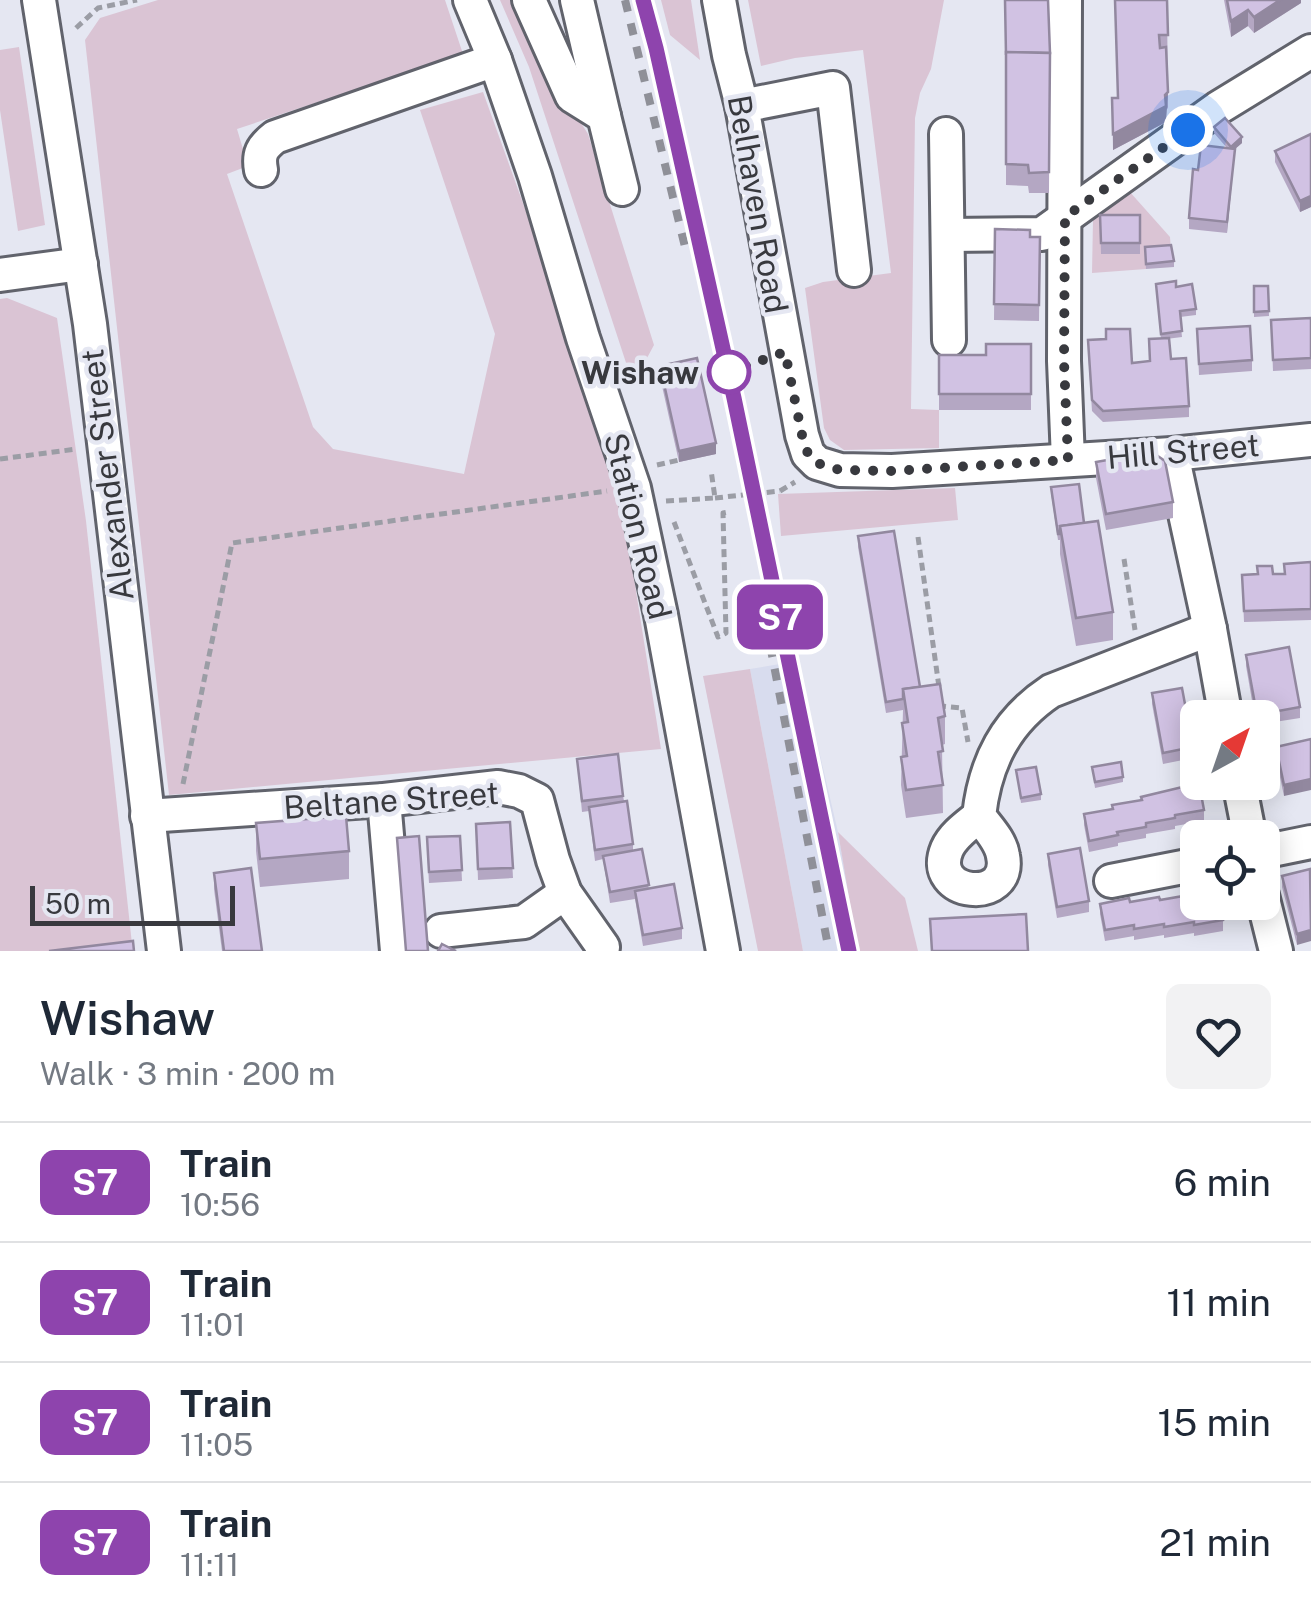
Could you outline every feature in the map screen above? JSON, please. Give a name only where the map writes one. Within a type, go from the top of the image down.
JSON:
[{"type":"street","name":"Alexander Street","points":[[39,0],[162,816],[164,951]]},
{"type":"street","name":"Station Road","points":[[470,0],[535,176],[583,338],[646,476],[658,598],[723,951]]},
{"type":"street","points":[[529,0],[572,96],[604,116]]},
{"type":"street","points":[[577,0],[622,189]]},
{"type":"street","name":"Belhaven Road","points":[[719,0],[802,435],[808,454],[817,463]]},
{"type":"street","points":[[1065,0],[1064,361],[1068,460]]},
{"type":"street","points":[[948,235],[1042,234],[1218,108],[1311,51]]},
{"type":"street","points":[[261,170],[263,146],[275,136],[495,60]]},
{"type":"street","points":[[742,106],[833,88],[854,270]]},
{"type":"street","points":[[946,134],[949,340]]},
{"type":"street","points":[[0,275],[80,264]]},
{"type":"street","name":"Hill Street","points":[[817,463],[840,470],[892,471],[1172,454],[1311,440]]},
{"type":"street","points":[[1172,454],[1223,700]]},
{"type":"street","points":[[980,816],[994,760],[1007,730],[1029,706],[1052,691],[1210,629]]},
{"type":"street","name":"Beltane Street","points":[[162,816],[498,788],[519,791],[537,800],[565,893],[604,947]]},
{"type":"street","points":[[384,800],[397,951]]},
{"type":"street","points":[[1280,848],[1311,842]]},
{"type":"street","points":[[1111,881],[1180,868]]},
{"type":"street","points":[[442,930],[524,922],[565,893]]},
{"type":"street","points":[[1268,920],[1276,951]]},
{"type":"path","points":[[76,28],[98,8],[138,0]]},
{"type":"path","points":[[0,459],[77,449]]},
{"type":"path","points":[[162,816],[232,543],[646,476],[679,460]]},
{"type":"path","points":[[710,470],[715,498]]},
{"type":"path","points":[[668,501],[780,490]]},
{"type":"path","points":[[664,520],[672,518],[718,636],[726,633],[723,513],[728,512]]},
{"type":"path","points":[[918,537],[941,706],[962,708],[971,756],[994,760]]},
{"type":"path","points":[[1124,559],[1139,655]]},
{"type":"shaded area","points":[[158,0],[445,0],[463,54],[237,129],[248,166],[227,174],[313,427],[333,449],[464,474],[495,334],[420,110],[483,92],[561,309],[620,490],[661,749],[169,795],[85,40],[100,18]]},
{"type":"shaded area","points":[[500,0],[518,0],[554,80],[588,134],[654,345],[633,384],[529,67]]},
{"type":"shaded area","points":[[661,0],[691,0],[700,60],[670,35]]},
{"type":"shaded area","points":[[748,0],[944,0],[931,69],[920,93],[915,118],[911,409],[939,410],[939,448],[844,450],[830,440],[824,428],[805,288],[891,273],[863,50],[761,66]]},
{"type":"shaded area","points":[[19,47],[45,225],[18,231],[0,110],[0,50]]},
{"type":"shaded area","points":[[1129,191],[1170,237],[1171,250],[1146,269],[1092,273],[1093,220]]},
{"type":"shaded area","points":[[7,298],[57,318],[86,521],[132,944],[0,951],[0,299]]},
{"type":"shaded area","points":[[955,488],[958,520],[781,536],[778,494]]},
{"type":"shaded area","points":[[798,661],[838,832],[859,951],[803,951],[750,669]]},
{"type":"shaded area","points":[[750,669],[803,951],[758,951],[703,676]]},
{"type":"shaded area","points":[[838,832],[905,898],[918,951],[858,951]]},
{"type":"building","points":[[1005,0],[1048,0],[1050,53],[1006,55]]},
{"type":"building","points":[[1115,0],[1167,0],[1168,35],[1159,35],[1160,48],[1166,47],[1168,92],[1166,106],[1113,134],[1112,98],[1118,98]]},
{"type":"building","points":[[1227,0],[1280,0],[1254,17],[1248,10],[1231,21]]},
{"type":"building","points":[[1006,52],[1050,53],[1049,172],[1029,173],[1028,165],[1006,164]]},
{"type":"building","points":[[1225,118],[1242,137],[1231,147],[1214,127]]},
{"type":"building","points":[[1311,134],[1311,196],[1300,201],[1275,151]]},
{"type":"building","points":[[1201,145],[1235,149],[1227,222],[1189,218],[1193,169],[1198,170]]},
{"type":"building","points":[[1100,215],[1140,215],[1140,243],[1101,243]]},
{"type":"building","points":[[995,229],[1030,230],[1030,237],[1040,237],[1039,305],[994,304]]},
{"type":"building","points":[[1171,245],[1174,261],[1146,264],[1145,247]]},
{"type":"building","points":[[1176,281],[1176,287],[1192,284],[1196,309],[1180,311],[1182,331],[1161,334],[1156,284]]},
{"type":"building","points":[[1254,286],[1268,286],[1269,311],[1254,312]]},
{"type":"building","points":[[1311,318],[1311,358],[1273,360],[1271,320]]},
{"type":"building","points":[[1250,326],[1252,360],[1199,364],[1197,329]]},
{"type":"building","points":[[1106,329],[1130,329],[1132,363],[1150,361],[1149,339],[1169,338],[1171,359],[1186,358],[1189,406],[1103,411],[1092,400],[1088,340],[1106,339]]},
{"type":"building","points":[[986,344],[1031,344],[1031,394],[939,394],[939,355],[986,355]]},
{"type":"building","points":[[697,358],[716,443],[679,451],[660,366]]},
{"type":"building","points":[[1152,452],[1165,461],[1173,502],[1106,514],[1096,462]]},
{"type":"building","points":[[1079,484],[1084,523],[1060,526],[1058,534],[1051,487]]},
{"type":"building","points":[[1098,521],[1113,612],[1076,618],[1060,526]]},
{"type":"building","points":[[894,531],[920,687],[903,689],[903,699],[886,702],[858,536]]},
{"type":"building","points":[[1311,562],[1311,609],[1244,611],[1242,575],[1258,574],[1257,566],[1272,566],[1273,574],[1285,574],[1284,564]]},
{"type":"building","points":[[1289,647],[1300,707],[1280,711],[1280,700],[1254,700],[1246,655]]},
{"type":"building","points":[[940,684],[945,716],[938,718],[943,785],[906,790],[901,757],[907,756],[902,723],[908,722],[903,689]]},
{"type":"building","points":[[1182,688],[1180,750],[1163,753],[1152,693]]},
{"type":"building","points":[[1311,739],[1311,779],[1284,785],[1280,746]]},
{"type":"building","points":[[618,754],[623,796],[582,801],[577,759]]},
{"type":"building","points":[[1121,762],[1123,777],[1095,782],[1092,767]]},
{"type":"building","points":[[1036,767],[1041,794],[1021,798],[1016,770]]},
{"type":"building","points":[[1180,788],[1180,800],[1202,800],[1204,810],[1089,841],[1084,814],[1113,809],[1112,805],[1142,800],[1141,797]]},
{"type":"building","points":[[627,801],[633,844],[595,850],[589,807]]},
{"type":"building","points":[[346,816],[349,851],[260,859],[256,823]]},
{"type":"building","points":[[510,822],[513,868],[478,869],[476,824]]},
{"type":"building","points":[[419,836],[428,951],[406,951],[397,838]]},
{"type":"building","points":[[460,836],[462,870],[429,872],[427,837]]},
{"type":"building","points":[[1080,848],[1089,901],[1057,907],[1048,854]]},
{"type":"building","points":[[642,849],[649,885],[610,892],[603,856]]},
{"type":"building","points":[[251,868],[262,951],[224,951],[214,873]]},
{"type":"building","points":[[1310,869],[1311,930],[1297,934],[1282,876]]},
{"type":"building","points":[[674,884],[682,928],[643,935],[635,891]]},
{"type":"building","points":[[1159,897],[1160,900],[1180,897],[1180,920],[1223,920],[1105,930],[1100,904],[1129,898],[1130,902]]},
{"type":"building","points":[[1026,914],[1028,951],[932,951],[930,919]]},
{"type":"building","points":[[133,941],[134,951],[49,951]]},
{"type":"building","points":[[442,944],[456,951],[438,951]]},
{"type":"railway","points":[[625,0],[686,251]]},
{"type":"railway","points":[[643,0],[735,398],[849,951]]},
{"type":"railway","points":[[761,598],[829,951]]},
{"type":"train","name":"S7","points":[[643,0],[734,398],[849,951]]},
{"type":"place","name":"Wishaw","points":[[729,372]]},
{"type":"route","points":[[729,372],[785,352],[808,454],[817,463],[840,470],[892,471],[1068,460],[1065,217],[1188,130]]}]
